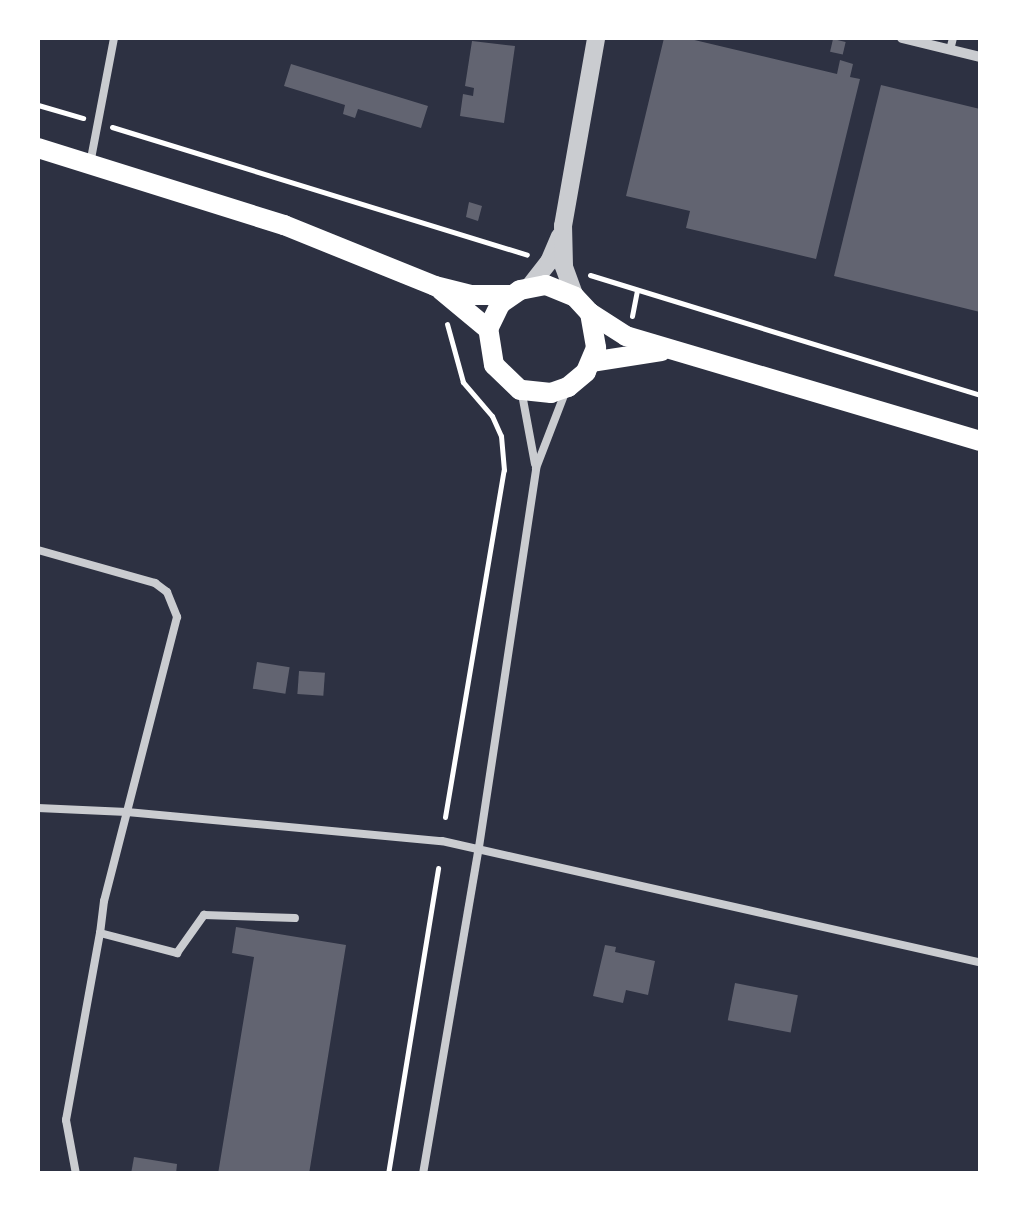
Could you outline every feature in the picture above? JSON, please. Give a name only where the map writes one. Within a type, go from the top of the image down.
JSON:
[{"type":"main road","points":[[38,148],[284,225],[435,286],[472,295],[510,295]]},
{"type":"main road","points":[[435,286],[488,329]]},
{"type":"main road","points":[[590,313],[596,332],[592,362],[568,387],[551,393],[520,390],[494,365],[488,329],[500,304],[530,286],[562,288],[590,313],[626,336],[980,441]]},
{"type":"main road","points":[[592,362],[668,350]]},
{"type":"street","points":[[530,286],[556,264],[596,38]]},
{"type":"street","points":[[902,38],[951,44],[980,57]]},
{"type":"street","points":[[556,264],[575,296]]},
{"type":"lane","points":[[90,164],[114,38]]},
{"type":"lane","points":[[423,1174],[536,468],[568,387]]},
{"type":"lane","points":[[520,390],[536,468]]},
{"type":"lane","points":[[38,550],[144,578],[167,592],[174,604],[176,633],[127,812],[100,933],[66,1120],[76,1174]]},
{"type":"lane","points":[[38,808],[400,834],[478,848],[978,962]]},
{"type":"lane","points":[[100,933],[177,953],[204,915],[295,918]]},
{"type":"path","points":[[38,105],[980,395]]},
{"type":"path","points":[[632,322],[637,290]]},
{"type":"path","points":[[445,817],[504,470],[501,436],[492,416],[463,382],[447,324]]},
{"type":"path","points":[[388,1174],[438,868]]},
{"type":"building","points":[[664,38],[686,38],[837,74],[840,60],[853,64],[850,77],[860,79],[816,259],[686,228],[690,211],[626,196]]},
{"type":"building","points":[[833,39],[846,42],[843,55],[830,52]]},
{"type":"building","points":[[472,41],[515,46],[504,123],[460,116],[463,94],[473,96],[474,88],[465,86]]},
{"type":"building","points":[[291,64],[428,106],[421,128],[358,109],[355,118],[343,114],[345,105],[284,86]]},
{"type":"building","points":[[881,85],[980,109],[980,312],[834,276]]},
{"type":"building","points":[[469,202],[482,206],[478,221],[466,217]]},
{"type":"building","points":[[257,662],[290,667],[285,694],[253,689]]},
{"type":"building","points":[[299,671],[325,673],[323,696],[297,694]]},
{"type":"building","points":[[236,927],[346,945],[309,1174],[218,1174],[254,957],[232,953]]},
{"type":"building","points":[[605,945],[616,947],[615,952],[655,961],[648,995],[626,990],[623,1003],[593,996]]},
{"type":"building","points":[[735,983],[798,995],[791,1033],[728,1020]]},
{"type":"building","points":[[134,1157],[177,1164],[176,1174],[131,1174]]}]
